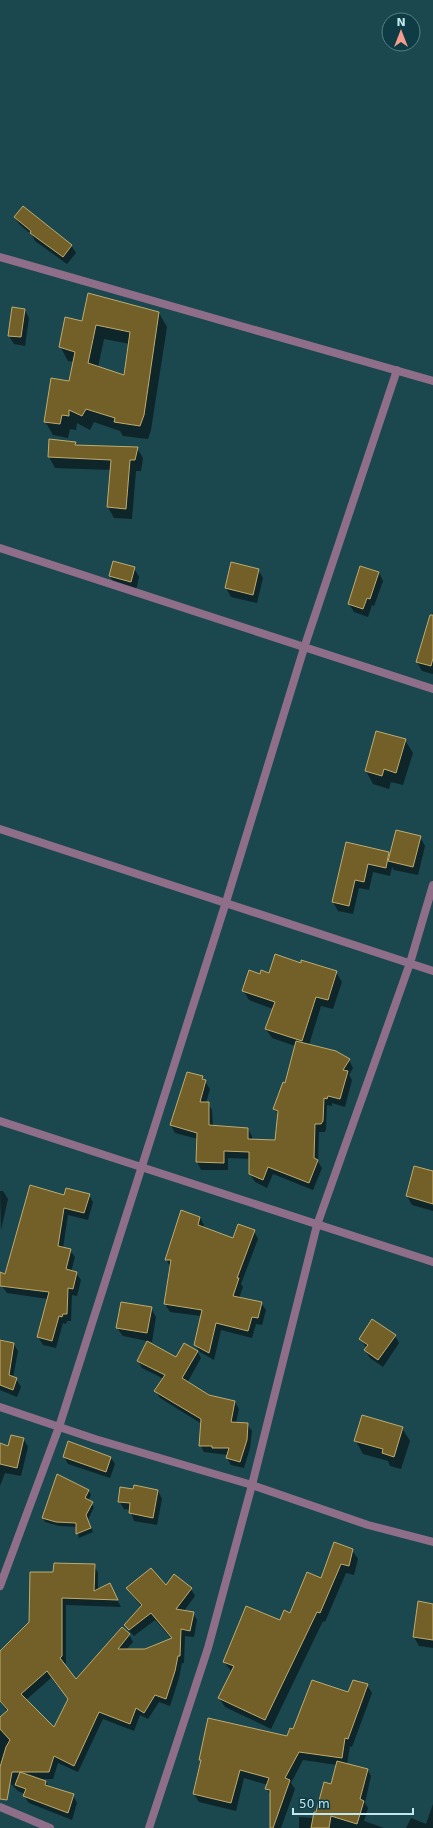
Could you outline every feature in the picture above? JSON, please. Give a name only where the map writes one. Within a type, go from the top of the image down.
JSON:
[{"type":"street","points":[[0,257],[433,381]]},
{"type":"street","points":[[0,1586],[58,1427],[226,902],[304,648],[397,370]]},
{"type":"street","points":[[0,548],[433,689]]},
{"type":"street","points":[[0,829],[433,971]]},
{"type":"street","points":[[149,1828],[208,1648],[252,1485],[317,1225],[410,963],[433,885]]},
{"type":"street","points":[[0,1121],[433,1262]]},
{"type":"street","points":[[0,1407],[58,1427],[252,1485],[368,1525],[433,1542]]},
{"type":"street","points":[[0,1807],[50,1828]]},
{"type":"building","points":[[23,206],[72,245],[63,257],[30,233],[31,231],[14,217]]},
{"type":"building","points":[[88,293],[159,312],[144,415],[140,426],[114,422],[115,418],[86,409],[82,416],[69,410],[69,416],[62,415],[60,424],[44,422],[51,378],[69,381],[75,352],[59,347],[65,317],[82,321]],"holes":[[[96,325],[130,332],[124,375],[88,363]]]},
{"type":"building","points":[[12,307],[25,309],[21,337],[8,336]]},
{"type":"building","points":[[49,439],[76,442],[75,445],[138,447],[135,460],[130,460],[126,509],[107,507],[111,460],[48,457]]},
{"type":"building","points":[[113,561],[135,567],[131,582],[109,576]]},
{"type":"building","points":[[231,562],[259,569],[253,595],[225,588]]},
{"type":"building","points":[[360,566],[379,572],[370,599],[367,598],[363,609],[348,604]]},
{"type":"building","points":[[430,615],[433,615],[433,658],[431,666],[416,662]]},
{"type":"building","points":[[376,731],[406,739],[396,773],[384,769],[382,776],[365,771]]},
{"type":"building","points":[[396,830],[421,836],[413,867],[388,861]]},
{"type":"building","points":[[346,842],[389,852],[386,868],[368,864],[364,882],[355,880],[349,906],[332,902]]},
{"type":"building","points":[[275,954],[301,963],[301,960],[337,971],[328,1000],[316,997],[302,1041],[265,1029],[275,1002],[242,991],[249,970],[260,974],[261,970],[269,973]]},
{"type":"building","points":[[296,1041],[336,1051],[350,1059],[343,1070],[348,1071],[340,1099],[328,1096],[327,1099],[324,1098],[323,1121],[321,1124],[315,1124],[314,1158],[318,1160],[309,1183],[268,1167],[263,1180],[249,1174],[249,1152],[224,1151],[224,1163],[196,1162],[197,1133],[170,1125],[187,1072],[203,1076],[202,1079],[206,1080],[200,1102],[209,1102],[209,1125],[248,1128],[248,1139],[275,1140],[278,1111],[273,1109],[283,1082],[285,1083]]},
{"type":"building","points":[[414,1166],[433,1171],[433,1204],[406,1196]]},
{"type":"building","points":[[30,1185],[64,1195],[66,1188],[90,1194],[84,1213],[64,1208],[58,1246],[71,1249],[66,1269],[77,1272],[73,1289],[68,1288],[67,1314],[63,1314],[62,1317],[59,1316],[52,1341],[37,1337],[49,1292],[0,1286],[0,1272],[5,1274]]},
{"type":"building","points":[[181,1210],[200,1217],[198,1225],[233,1238],[238,1224],[255,1230],[237,1278],[239,1278],[233,1296],[262,1302],[258,1318],[252,1317],[248,1331],[216,1323],[209,1353],[194,1345],[202,1310],[164,1304],[171,1260],[165,1260]]},
{"type":"building","points":[[121,1302],[152,1307],[147,1333],[116,1328]]},
{"type":"building","points":[[372,1319],[396,1335],[378,1360],[364,1350],[368,1345],[359,1339]]},
{"type":"building","points":[[0,1340],[14,1343],[9,1375],[17,1378],[13,1390],[0,1385]]},
{"type":"building","points":[[147,1341],[176,1357],[184,1343],[198,1351],[182,1378],[209,1395],[235,1401],[231,1422],[248,1423],[247,1440],[240,1462],[226,1458],[229,1448],[199,1446],[201,1419],[154,1391],[165,1375],[137,1361]]},
{"type":"building","points":[[362,1415],[403,1427],[394,1457],[382,1453],[383,1449],[354,1441]]},
{"type":"building","points":[[11,1435],[24,1438],[17,1468],[0,1464],[0,1443],[8,1446]]},
{"type":"building","points":[[68,1441],[111,1457],[106,1472],[63,1457]]},
{"type":"building","points":[[57,1474],[89,1490],[85,1498],[93,1502],[86,1515],[91,1528],[76,1534],[76,1523],[56,1522],[42,1518]]},
{"type":"building","points":[[134,1485],[158,1490],[153,1518],[129,1513],[130,1503],[118,1502],[120,1487],[133,1489]]},
{"type":"building","points":[[334,1542],[353,1549],[349,1566],[341,1564],[320,1613],[317,1612],[265,1720],[218,1698],[234,1666],[223,1662],[246,1606],[280,1620],[284,1610],[290,1613],[307,1572],[321,1578]]},
{"type":"building","points":[[54,1563],[95,1564],[94,1591],[110,1583],[118,1600],[62,1598],[62,1656],[60,1658],[76,1679],[122,1627],[130,1634],[118,1649],[145,1649],[172,1638],[151,1613],[129,1630],[124,1625],[142,1605],[126,1588],[151,1568],[166,1585],[174,1574],[192,1588],[176,1609],[194,1612],[190,1631],[181,1629],[180,1656],[178,1656],[166,1699],[155,1695],[144,1713],[136,1708],[130,1724],[99,1712],[74,1766],[54,1756],[49,1772],[12,1772],[7,1800],[0,1799],[0,1767],[6,1747],[10,1740],[0,1729],[0,1717],[8,1710],[0,1701],[0,1651],[29,1622],[30,1572],[53,1572]],"holes":[[[47,1671],[68,1699],[54,1727],[21,1694]]]},
{"type":"building","points":[[418,1601],[433,1604],[433,1640],[413,1637]]},
{"type":"building","points":[[312,1680],[348,1692],[353,1680],[368,1684],[348,1739],[345,1738],[342,1758],[299,1752],[285,1778],[290,1780],[273,1828],[270,1828],[270,1790],[265,1789],[269,1778],[240,1770],[231,1803],[193,1794],[201,1760],[199,1760],[208,1718],[287,1736],[290,1728],[293,1729]]},
{"type":"building","points":[[337,1761],[368,1769],[360,1799],[364,1801],[357,1824],[331,1816],[329,1828],[311,1828],[314,1812],[316,1812],[324,1782],[331,1784]]},
{"type":"building","points":[[20,1772],[46,1781],[45,1785],[74,1794],[68,1813],[23,1796],[26,1789],[15,1785]]}]
